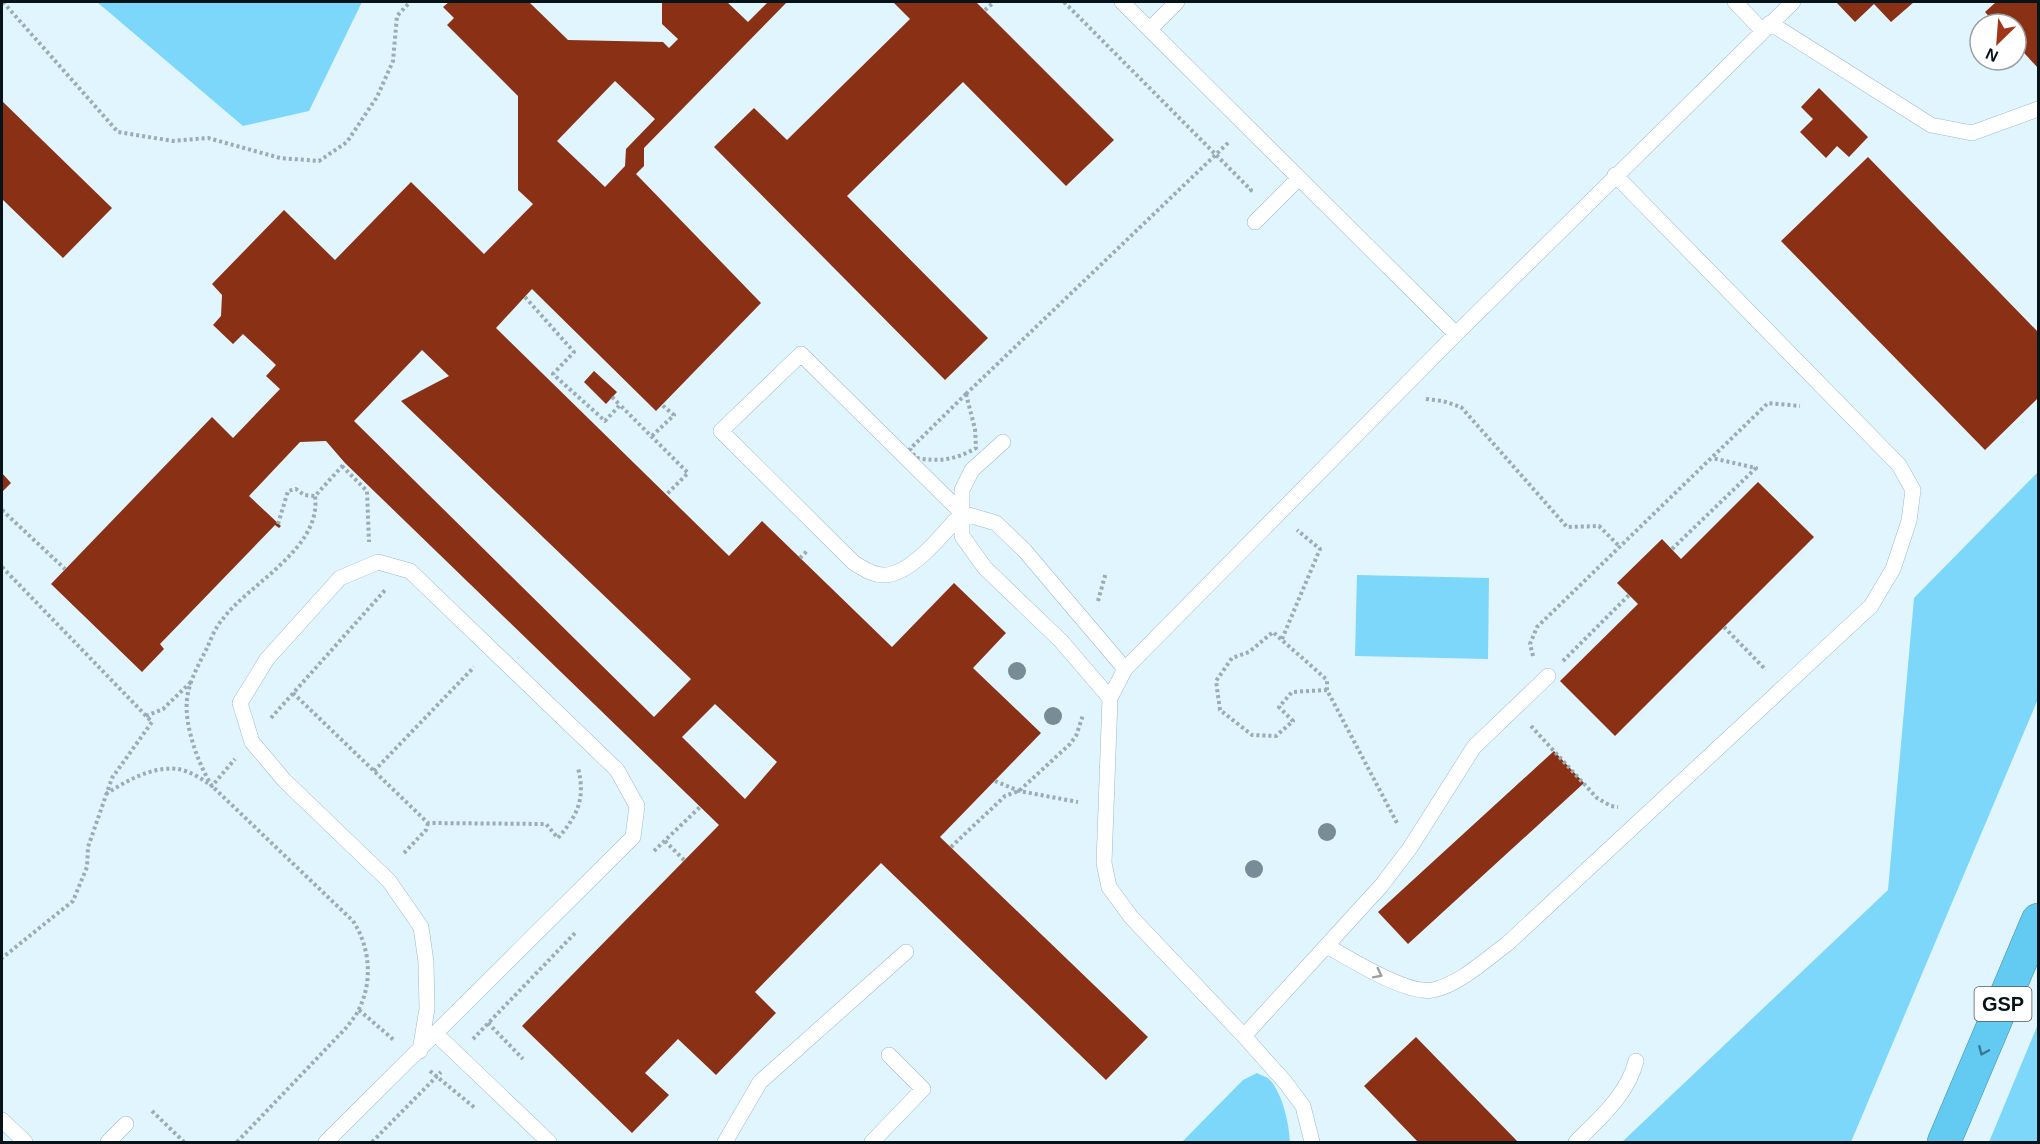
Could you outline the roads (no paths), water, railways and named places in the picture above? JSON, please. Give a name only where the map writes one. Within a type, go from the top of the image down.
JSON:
[{"type":"highway","name":"GSP","points":[[1944,1143],[2038,920]]},
{"type":"lane","points":[[1122,2],[1456,334]]},
{"type":"lane","points":[[1150,29],[1177,2]]},
{"type":"lane","points":[[1735,2],[1766,26],[1931,125],[1972,133],[2038,109]]},
{"type":"lane","points":[[1312,1143],[1303,1106],[1284,1082],[1244,1036],[1131,917],[1109,887],[1104,863],[1110,698],[1125,669],[1615,175],[1792,2]]},
{"type":"lane","points":[[1327,946],[1382,977],[1408,987],[1431,990],[1459,979],[1512,940],[1871,606],[1893,569],[1910,521],[1913,490],[1899,465],[1615,175]]},
{"type":"lane","points":[[1255,222],[1299,178]]},
{"type":"lane","points":[[962,513],[912,565],[885,576],[872,574],[854,563],[721,431],[801,354],[962,513],[996,523],[1025,551],[1125,669]]},
{"type":"lane","points":[[1003,442],[972,470],[962,490],[962,536],[985,568],[1061,641],[1110,698]]},
{"type":"lane","points":[[326,1143],[417,1054],[633,837],[637,806],[617,770],[410,571],[378,561],[340,578],[267,659],[240,703],[252,742],[284,780],[389,880],[421,927],[426,962],[427,1009],[417,1054]]},
{"type":"lane","points":[[1244,1036],[1381,886],[1410,848],[1474,747],[1548,676]]},
{"type":"lane","points":[[725,1143],[760,1082],[906,952]]},
{"type":"lane","points":[[436,1034],[549,1143]]},
{"type":"lane","points":[[872,1143],[923,1089],[890,1054]]},
{"type":"lane","points":[[1576,1143],[1612,1105],[1632,1077],[1636,1060]]},
{"type":"lane","points":[[2,1120],[25,1143]]},
{"type":"lane","points":[[108,1143],[126,1124]]}]
